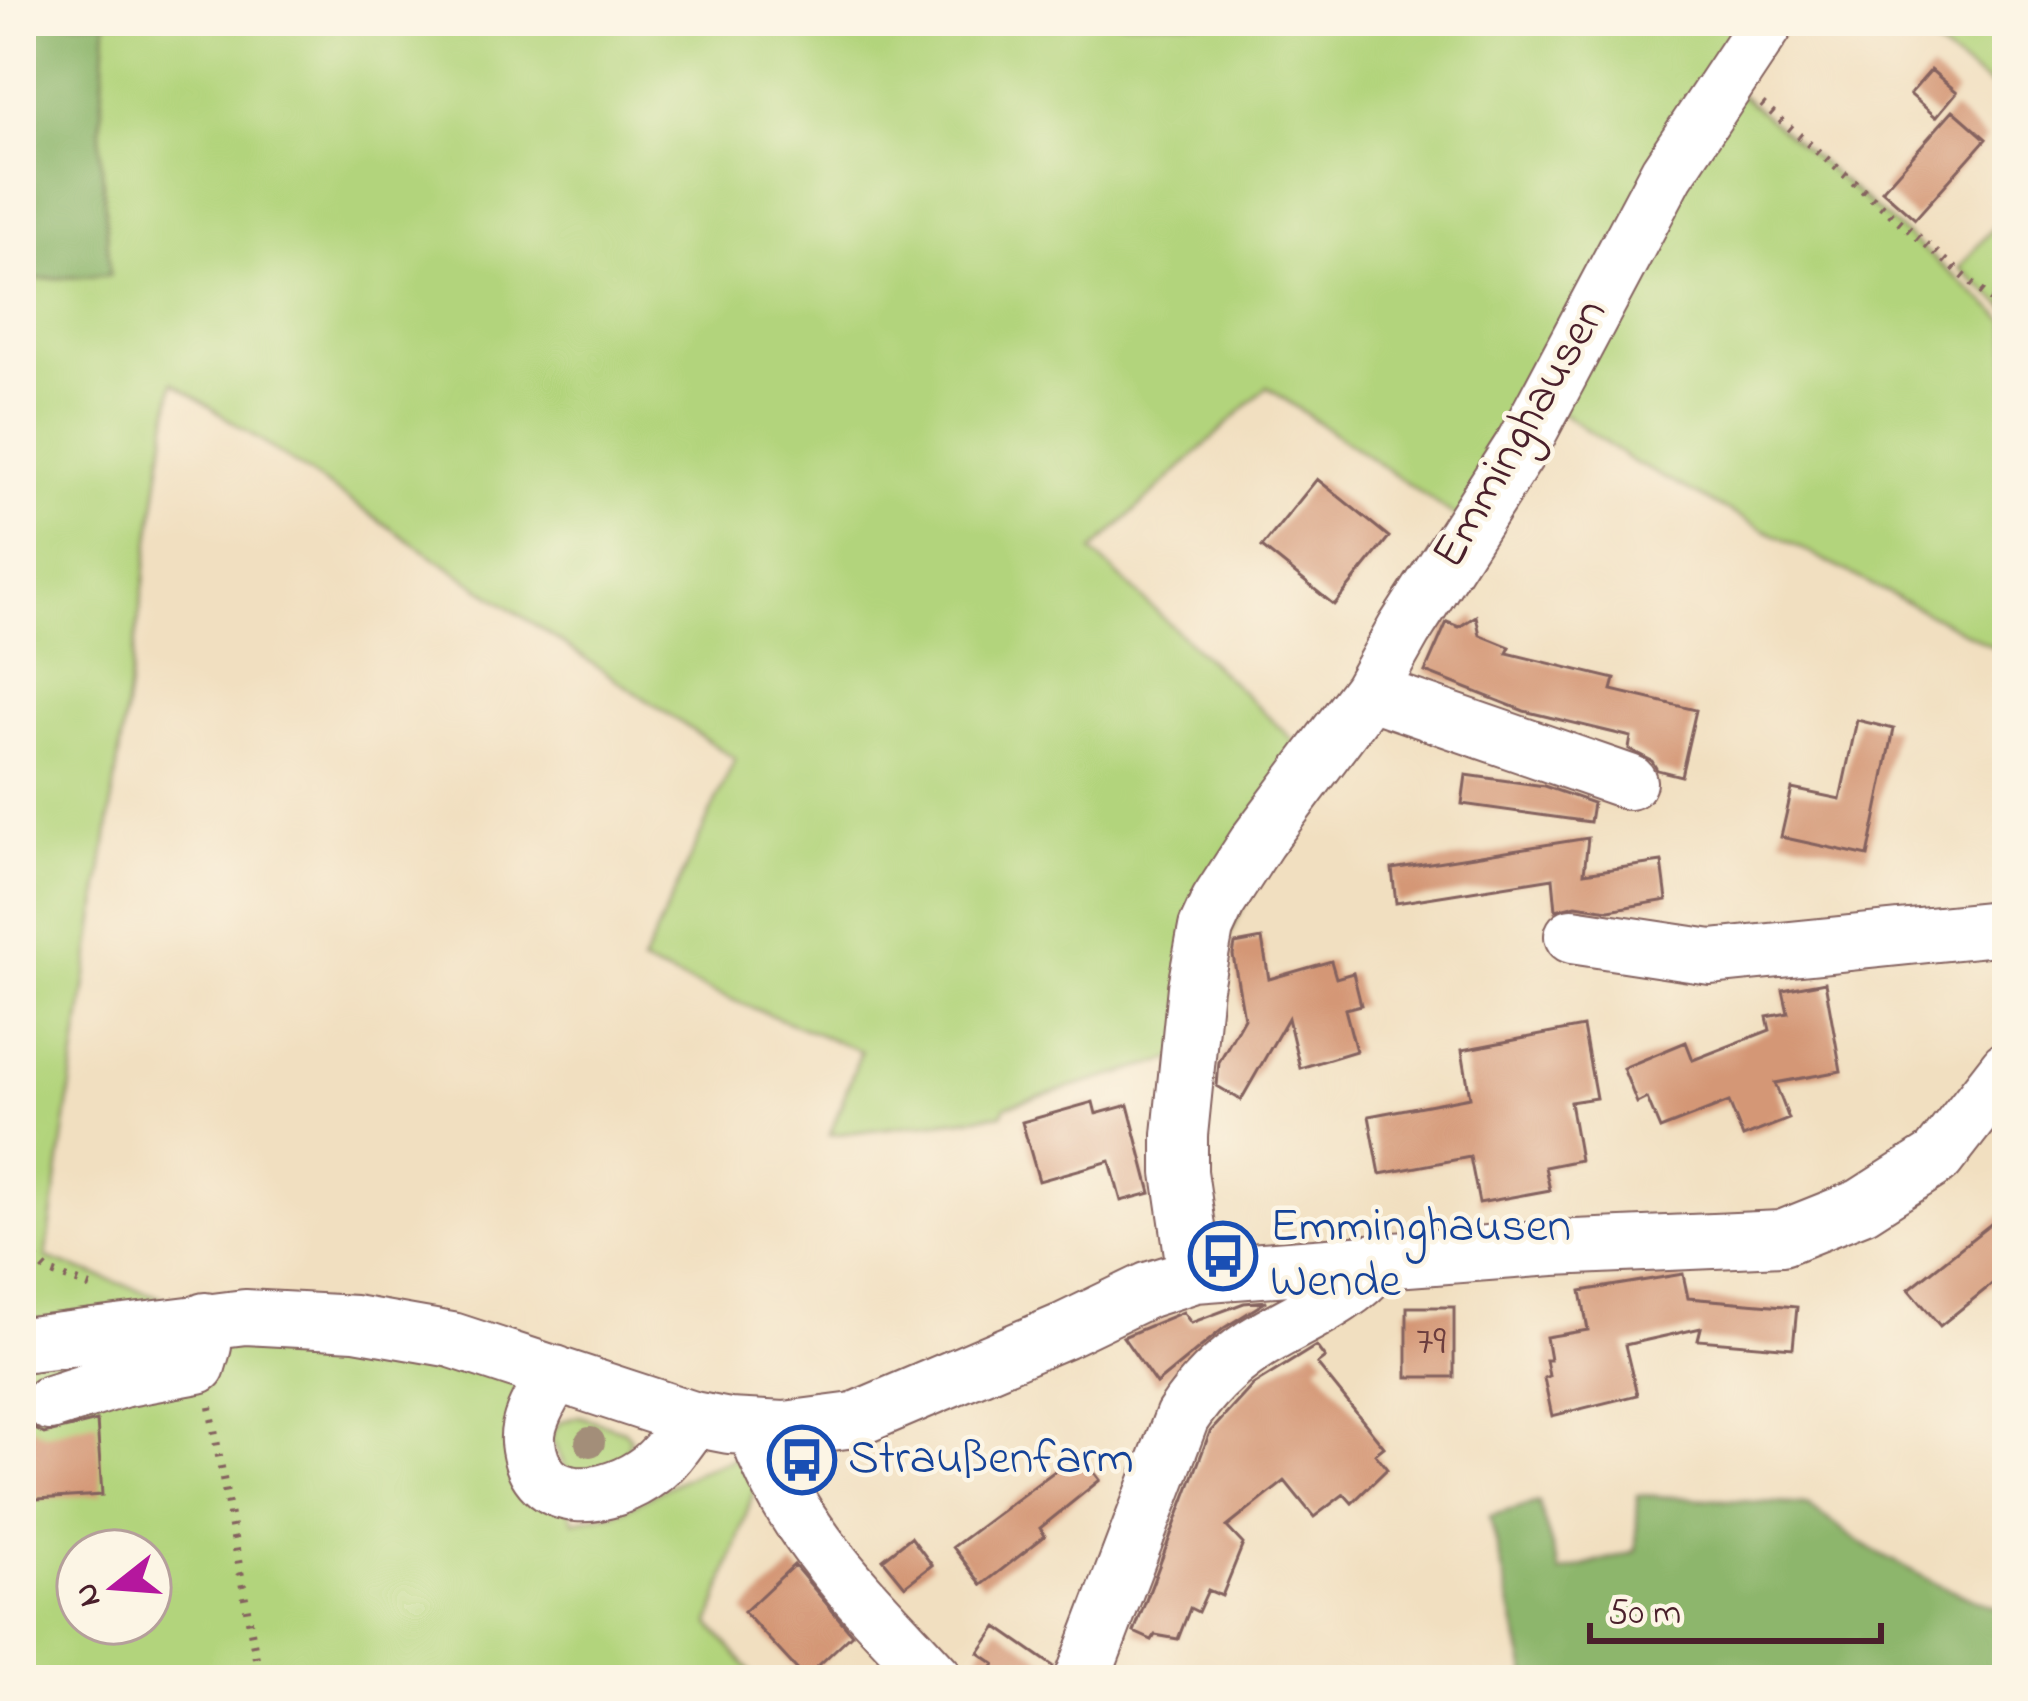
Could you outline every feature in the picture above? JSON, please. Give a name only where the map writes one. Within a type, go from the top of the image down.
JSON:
[{"type":"street","name":"Emminghausen","points":[[1195,1275],[1180,1172],[1180,1135],[1205,928],[1258,840],[1370,692],[1404,630],[1522,446],[1667,173],[1768,21]]},
{"type":"street","points":[[1370,692],[1628,782]]},
{"type":"street","points":[[1571,936],[1711,957],[2007,927]]},
{"type":"street","points":[[50,1403],[122,1380],[202,1343],[288,1318],[355,1322],[452,1340],[693,1419],[770,1429],[854,1420],[1044,1340],[1148,1290],[1195,1275],[1553,1248],[1782,1238],[1862,1207],[1937,1158],[2007,1068]]},
{"type":"street","points":[[1082,1680],[1182,1417],[1201,1388],[1254,1346],[1359,1285],[1377,1263]]},
{"type":"street","points":[[21,1345],[202,1343]]},
{"type":"street","points":[[556,1373],[530,1425],[529,1442],[543,1478],[574,1496],[596,1496],[651,1469],[693,1419]]},
{"type":"street","points":[[770,1429],[769,1469],[816,1548],[937,1680]]},
{"type":"path","points":[[1729,76],[2007,314]]},
{"type":"path","points":[[202,1343],[260,1680]]},
{"type":"green space","points":[[21,21],[106,21],[100,143],[110,275],[21,280]]},
{"type":"green space","points":[[106,21],[1762,21],[1466,524],[1267,387],[1092,551],[1309,755],[1176,1058],[1006,1106],[1002,1114],[830,1135],[861,1051],[642,964],[735,759],[173,382],[46,1258],[183,1305],[21,1323],[21,280],[110,275],[100,143]]},
{"type":"green space","points":[[1899,21],[2007,21],[2007,97]]},
{"type":"green space","points":[[1729,85],[2007,321],[2007,654],[1631,461],[1554,407]]},
{"type":"green space","points":[[2007,211],[2007,308],[1959,268]]},
{"type":"green space","points":[[298,1331],[511,1373],[574,1521],[618,1512],[697,1472],[743,1455],[761,1469],[710,1624],[758,1680],[21,1680],[21,1358]]},
{"type":"green space","points":[[579,1416],[624,1430],[631,1438],[622,1462],[569,1475],[550,1437],[560,1422]]},
{"type":"green space","points":[[1638,1495],[1807,1505],[1867,1547],[2007,1613],[2007,1680],[1528,1680],[1490,1516],[1538,1502],[1560,1573],[1636,1551]]},
{"type":"building","points":[[1931,70],[1957,92],[1936,117],[1910,94]]},
{"type":"building","points":[[1953,110],[1986,139],[1915,219],[1882,190]]},
{"type":"building","points":[[1317,479],[1389,537],[1334,605],[1262,547]]},
{"type":"building","points":[[1476,616],[1480,635],[1510,647],[1507,653],[1615,679],[1612,690],[1696,710],[1681,776],[1657,770],[1652,761],[1629,749],[1631,737],[1524,711],[1425,672],[1447,622],[1459,627]]},
{"type":"building","points":[[1857,720],[1894,729],[1868,856],[1781,837],[1792,789],[1840,799]]},
{"type":"building","points":[[1466,775],[1544,786],[1593,803],[1590,822],[1462,804]]},
{"type":"building","points":[[1588,838],[1584,873],[1662,862],[1667,900],[1609,910],[1576,905],[1556,910],[1553,878],[1396,903],[1392,869]]},
{"type":"building","points":[[1262,939],[1269,979],[1331,961],[1336,978],[1353,973],[1361,1005],[1345,1009],[1356,1051],[1300,1068],[1288,1018],[1241,1100],[1217,1086],[1219,1062],[1244,1018],[1235,944]]},
{"type":"building","points":[[1825,982],[1841,1071],[1775,1083],[1789,1119],[1743,1137],[1729,1102],[1660,1129],[1647,1098],[1637,1103],[1623,1068],[1686,1042],[1693,1060],[1770,1030],[1767,1017],[1788,1013],[1783,990]]},
{"type":"building","points":[[1583,1027],[1596,1098],[1570,1102],[1580,1160],[1545,1167],[1550,1190],[1479,1203],[1470,1157],[1380,1174],[1369,1116],[1470,1097],[1462,1050]]},
{"type":"building","points":[[1093,1102],[1096,1114],[1128,1105],[1151,1193],[1121,1201],[1110,1161],[1039,1181],[1022,1122]]},
{"type":"building","points":[[2007,1211],[2007,1272],[1940,1326],[1909,1289]]},
{"type":"building","points":[[1683,1274],[1688,1298],[1797,1307],[1793,1348],[1698,1340],[1701,1328],[1625,1345],[1637,1395],[1552,1416],[1544,1378],[1549,1376],[1546,1360],[1550,1360],[1546,1337],[1588,1330],[1581,1291]]},
{"type":"building","points":[[1267,1301],[1224,1328],[1156,1384],[1123,1337],[1183,1312],[1191,1323],[1244,1303]]},
{"type":"building","points":[[1407,1307],[1454,1307],[1454,1377],[1407,1377]]},
{"type":"building","points":[[1316,1346],[1325,1358],[1317,1364],[1384,1447],[1375,1454],[1387,1469],[1352,1503],[1344,1494],[1314,1517],[1285,1481],[1227,1527],[1243,1544],[1222,1596],[1208,1590],[1198,1612],[1190,1608],[1178,1639],[1155,1635],[1152,1640],[1134,1632],[1210,1432],[1253,1385]]},
{"type":"building","points":[[21,1421],[44,1434],[97,1421],[102,1495],[21,1500]]},
{"type":"building","points":[[1079,1453],[1100,1480],[1040,1528],[1045,1536],[982,1585],[953,1547]]},
{"type":"building","points":[[911,1537],[932,1565],[905,1586],[883,1559]]},
{"type":"building","points":[[794,1565],[852,1634],[805,1678],[744,1612]]},
{"type":"building","points":[[997,1627],[1053,1666],[1051,1680],[985,1680],[995,1664],[979,1653]]},
{"type":"place","name":"Emminghausen Wende","points":[[1223,1256]]},
{"type":"place","name":"Straußenfarm","points":[[802,1460]]}]
